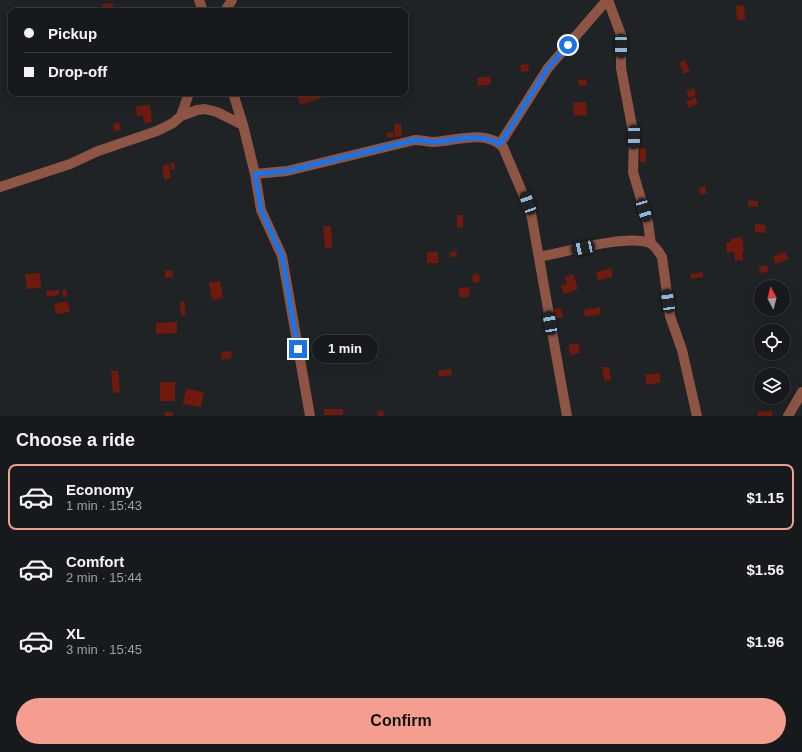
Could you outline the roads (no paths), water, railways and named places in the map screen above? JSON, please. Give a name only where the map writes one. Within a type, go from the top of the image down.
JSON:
[{"type":"street","points":[[500,144],[548,68],[607,0],[621,35],[621,68],[634,137],[633,172],[648,223],[651,244]]},
{"type":"street","points":[[182,116],[188,96]]},
{"type":"street","points":[[233,96],[243,125],[255,174],[261,210],[282,256],[310,416]]},
{"type":"street","points":[[0,187],[70,164],[98,150],[157,131],[173,123],[182,116],[205,109],[217,112],[243,125]]},
{"type":"street","points":[[255,174],[287,171],[415,140],[433,142],[473,137],[500,144],[506,154],[531,213],[568,416]]},
{"type":"street","points":[[539,257],[613,242],[633,240],[651,244],[658,250],[662,257],[670,316],[682,350],[697,416]]},
{"type":"street","points":[[788,416],[802,392]]}]
